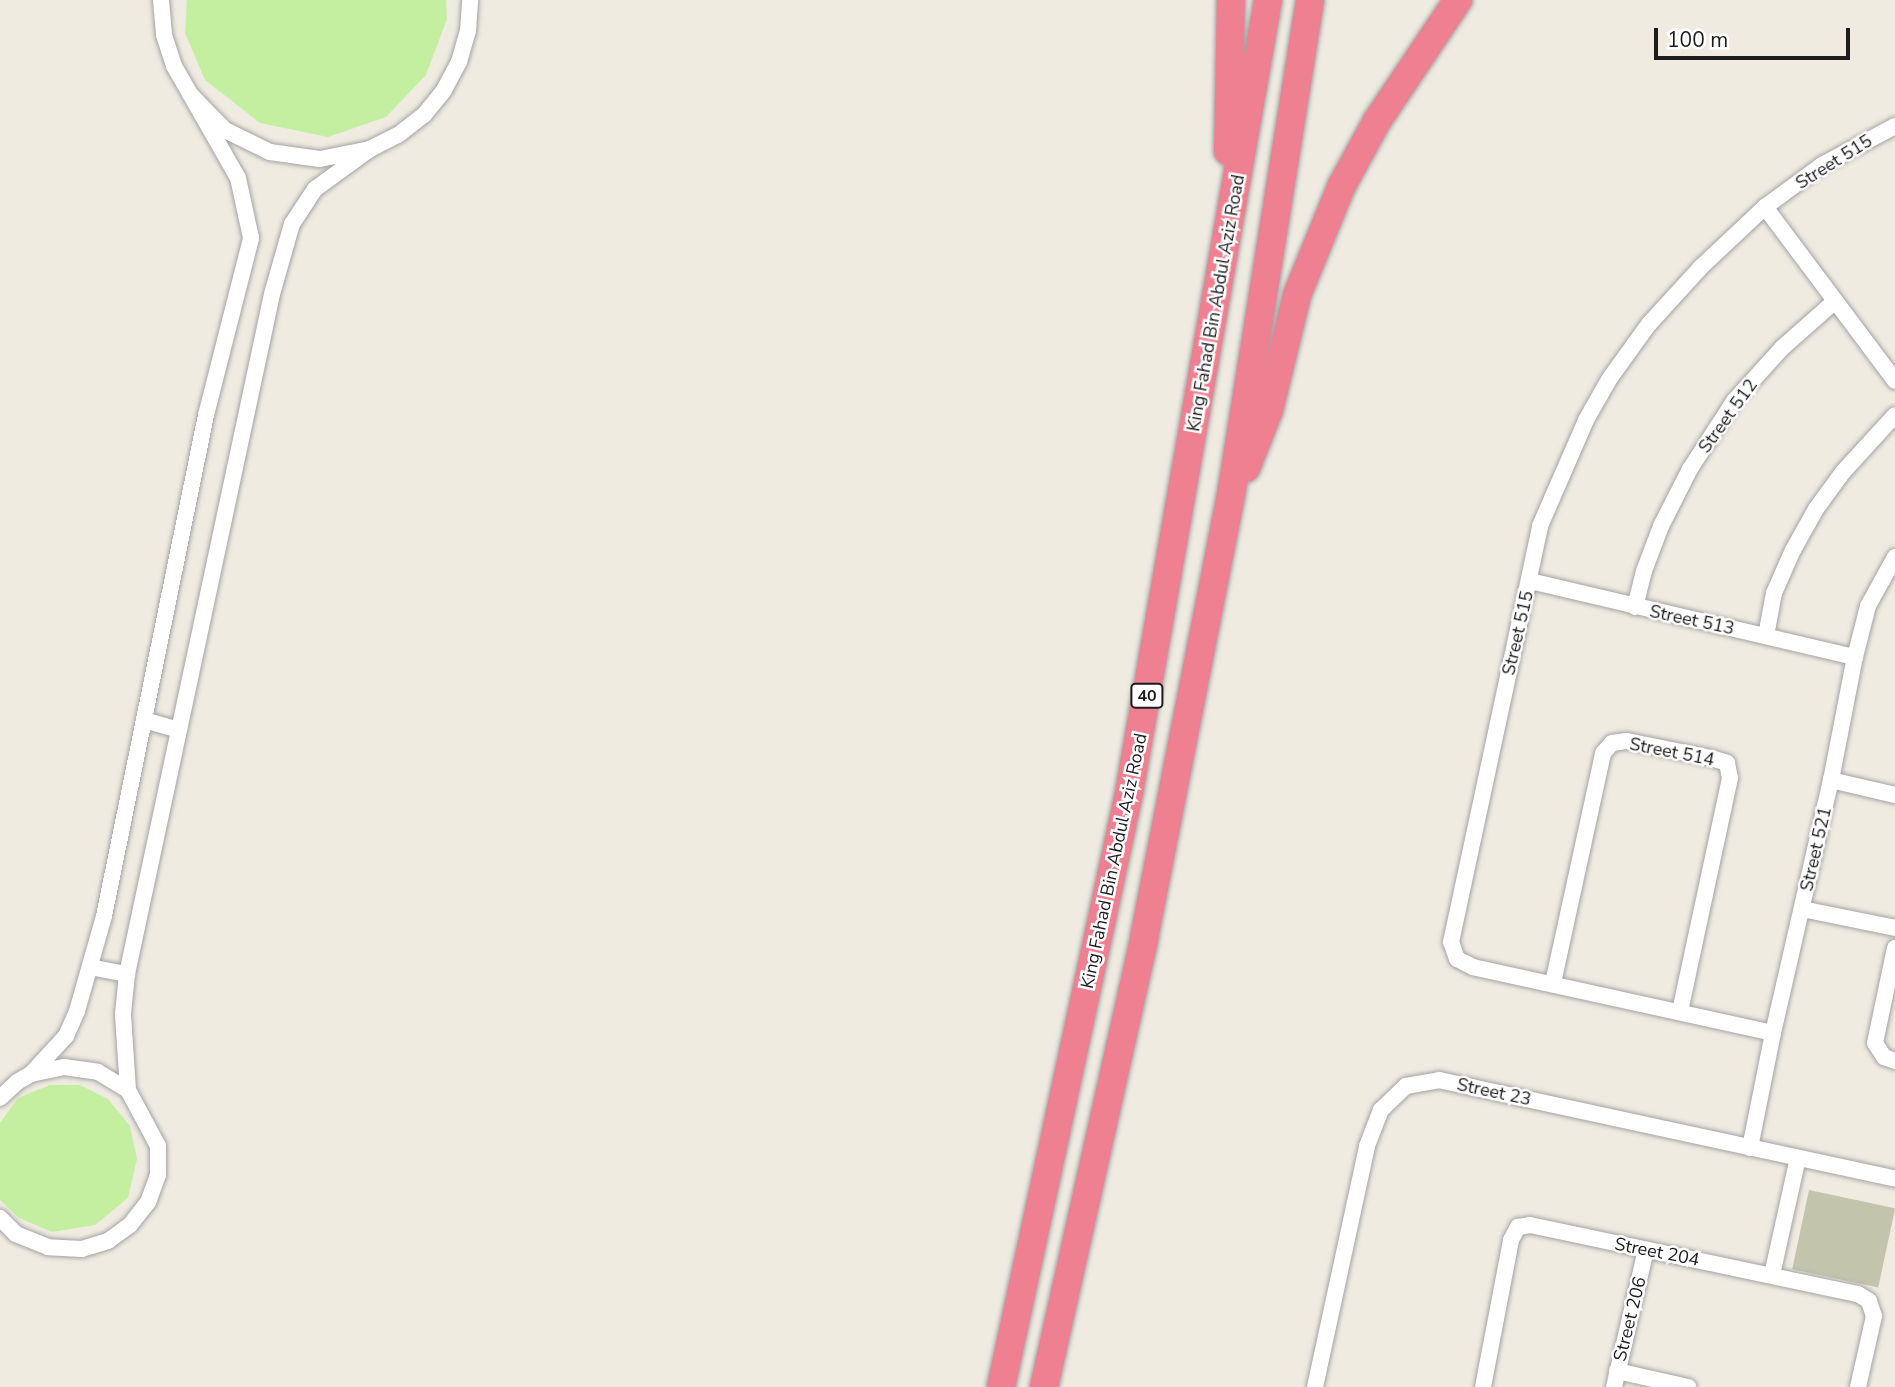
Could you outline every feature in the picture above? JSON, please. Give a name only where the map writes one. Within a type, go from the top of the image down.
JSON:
[{"type":"highway","points":[[1226,248],[1231,0]]},
{"type":"highway","name":"King Fahad Bin Abdul Aziz Road","points":[[1001,1387],[1129,793],[1268,0]]},
{"type":"highway","name":"40","points":[[1044,1387],[1144,938],[1231,495],[1310,0]]},
{"type":"highway","points":[[1231,495],[1262,431],[1297,295],[1341,187],[1377,121],[1458,0]]},
{"type":"street","points":[[1,1095],[31,1074],[66,1036],[78,1011],[104,916],[206,415],[251,238],[238,178],[174,66],[164,35],[161,0]]},
{"type":"street","points":[[0,1218],[16,1234],[48,1247],[82,1249],[108,1241],[130,1225],[148,1202],[158,1175],[158,1146],[128,1090],[123,1014],[127,974],[272,293],[292,224],[315,189],[370,149],[398,135],[424,115],[444,90],[468,31],[470,0]]},
{"type":"street","points":[[190,94],[225,130],[270,152],[320,159],[370,149]]},
{"type":"street","name":"Street 515","points":[[1773,1033],[1473,967],[1457,959],[1451,942],[1540,526],[1586,420],[1610,378],[1649,324],[1765,207],[1822,165],[1895,126]]},
{"type":"street","points":[[1765,207],[1833,302],[1895,381]]},
{"type":"street","name":"Street 512","points":[[1636,607],[1644,572],[1661,526],[1690,469],[1734,401],[1782,348],[1833,302]]},
{"type":"street","points":[[1766,636],[1774,593],[1793,550],[1816,509],[1843,472],[1895,415]]},
{"type":"street","name":"Street 521","points":[[1750,1147],[1773,1033],[1831,780],[1855,657],[1868,606],[1895,557]]},
{"type":"street","name":"Street 513","points":[[1530,581],[1855,657]]},
{"type":"street","points":[[144,720],[179,730]]},
{"type":"street","name":"Street 514","points":[[1553,983],[1603,753],[1612,743],[1627,741],[1711,758],[1727,763],[1730,778],[1680,1012]]},
{"type":"street","points":[[1831,780],[1895,795]]},
{"type":"street","points":[[1802,909],[1895,928]]},
{"type":"street","points":[[1895,947],[1875,1044],[1884,1057],[1895,1062]]},
{"type":"street","points":[[90,967],[127,974]]},
{"type":"street","points":[[31,1074],[64,1067],[98,1072],[128,1090]]},
{"type":"street","name":"Street 23","points":[[1315,1387],[1367,1146],[1381,1110],[1406,1086],[1439,1080],[1895,1179]]},
{"type":"street","points":[[1772,1275],[1798,1158]]},
{"type":"street","name":"Street 204","points":[[1483,1387],[1511,1240],[1518,1227],[1530,1225],[1858,1294],[1869,1301],[1874,1316],[1858,1387]]},
{"type":"street","name":"Street 206","points":[[1616,1379],[1646,1250]]},
{"type":"street","points":[[1616,1379],[1688,1387]]},
{"type":"shaded area","points":[[1809,1190],[1895,1208],[1878,1288],[1792,1269]]},
{"type":"green space","points":[[187,0],[446,0],[447,19],[426,75],[386,117],[328,137],[260,123],[205,80],[185,33]]},
{"type":"green space","points":[[50,1085],[80,1085],[108,1099],[130,1126],[137,1159],[128,1198],[95,1225],[52,1232],[19,1218],[0,1200],[0,1123],[18,1098]]}]
